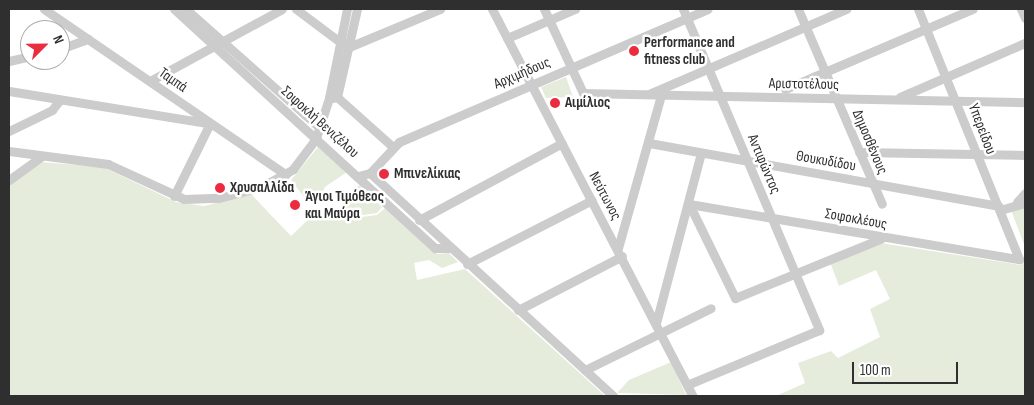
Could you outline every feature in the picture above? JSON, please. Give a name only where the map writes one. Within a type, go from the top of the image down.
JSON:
[{"type":"street","name":"Ταμπά","points":[[44,9],[286,175]]},
{"type":"street","name":"Σοφοκλή Βενιζέλου","points":[[174,9],[219,43],[320,128]]},
{"type":"street","name":"Σοφοκλή Βενιζέλου","points":[[186,9],[316,138],[435,248],[449,248]]},
{"type":"street","points":[[150,81],[282,9]]},
{"type":"street","points":[[296,9],[348,47]]},
{"type":"street","points":[[333,97],[340,42],[347,9]]},
{"type":"street","points":[[9,151],[42,157],[108,164],[174,196],[219,198],[261,187],[286,175],[316,138],[333,97],[357,9]]},
{"type":"street","points":[[348,47],[440,9]]},
{"type":"street","name":"Νεύτωνος","points":[[492,9],[620,252],[693,396]]},
{"type":"street","points":[[544,9],[569,68]]},
{"type":"street","points":[[507,38],[574,9]]},
{"type":"street","name":"Αντιφώντος","points":[[683,9],[819,330],[687,385]]},
{"type":"street","name":"Αρχιμήδους","points":[[370,174],[393,147],[532,84],[708,9]]},
{"type":"street","name":"Δημοσθένους","points":[[798,9],[882,204]]},
{"type":"street","points":[[649,94],[846,9]]},
{"type":"street","name":"Υπερείδου","points":[[918,9],[1019,259]]},
{"type":"street","points":[[785,89],[973,9]]},
{"type":"street","points":[[1021,9],[1025,18]]},
{"type":"street","points":[[70,45],[88,39]]},
{"type":"street","points":[[897,98],[1025,43]]},
{"type":"street","name":"Αριστοτέλους","points":[[569,68],[581,93],[837,99],[897,98],[957,102],[1024,101]]},
{"type":"street","points":[[9,91],[59,101],[210,123],[174,196]]},
{"type":"street","points":[[518,310],[620,252],[661,95]]},
{"type":"street","name":"Σοφοκλή Βενιζέλου","points":[[333,97],[393,147]]},
{"type":"street","points":[[9,130],[52,110],[59,101]]},
{"type":"street","points":[[419,220],[562,143]]},
{"type":"street","name":"Θουκυδίδου","points":[[649,143],[873,183],[999,208]]},
{"type":"street","points":[[859,152],[1025,155]]},
{"type":"street","points":[[658,326],[701,153]]},
{"type":"street","points":[[9,180],[42,157]]},
{"type":"street","points":[[358,176],[370,174]]},
{"type":"street","name":"Σοφοκλή Βενιζέλου","points":[[370,174],[613,396]]},
{"type":"street","points":[[999,208],[1021,203],[1025,193]]},
{"type":"street","points":[[467,264],[592,200]]},
{"type":"street","points":[[689,204],[734,298],[794,272],[881,239]]},
{"type":"street","name":"Σοφοκλέους","points":[[689,204],[772,217],[881,239],[1019,259]]},
{"type":"street","points":[[585,370],[658,326],[711,308]]},
{"type":"green space","points":[[566,77],[573,97],[546,98],[541,87]]},
{"type":"green space","points":[[318,147],[347,172],[325,187],[316,204],[310,199],[307,201],[291,180]]},
{"type":"green space","points":[[40,162],[103,167],[176,202],[204,206],[251,194],[291,236],[315,213],[339,220],[343,209],[362,217],[377,215],[385,208],[437,254],[449,253],[458,262],[442,268],[429,260],[414,263],[417,280],[465,269],[605,396],[9,396],[9,185]]},
{"type":"green space","points":[[359,185],[382,207],[377,213],[363,215],[341,205]]},
{"type":"green space","points":[[1025,207],[1025,247],[1011,210]]},
{"type":"green space","points":[[881,243],[1021,265],[1025,261],[1025,396],[776,396],[805,383],[798,363],[831,351],[838,358],[880,337],[870,309],[890,299],[876,270],[839,286],[830,262]]},
{"type":"green space","points":[[671,362],[686,395],[617,393],[629,380]]},
{"type":"place","name":"Performance and fitness club","points":[[634,51]]},
{"type":"place","name":"Αιμίλιος","points":[[555,103]]},
{"type":"place","name":"Μπινελίκιας","points":[[384,174]]},
{"type":"place","name":"Χρυσαλλίδα","points":[[220,188]]},
{"type":"place","name":"Άγιοι Τιμόθεος και Μαύρα","points":[[295,205]]}]
